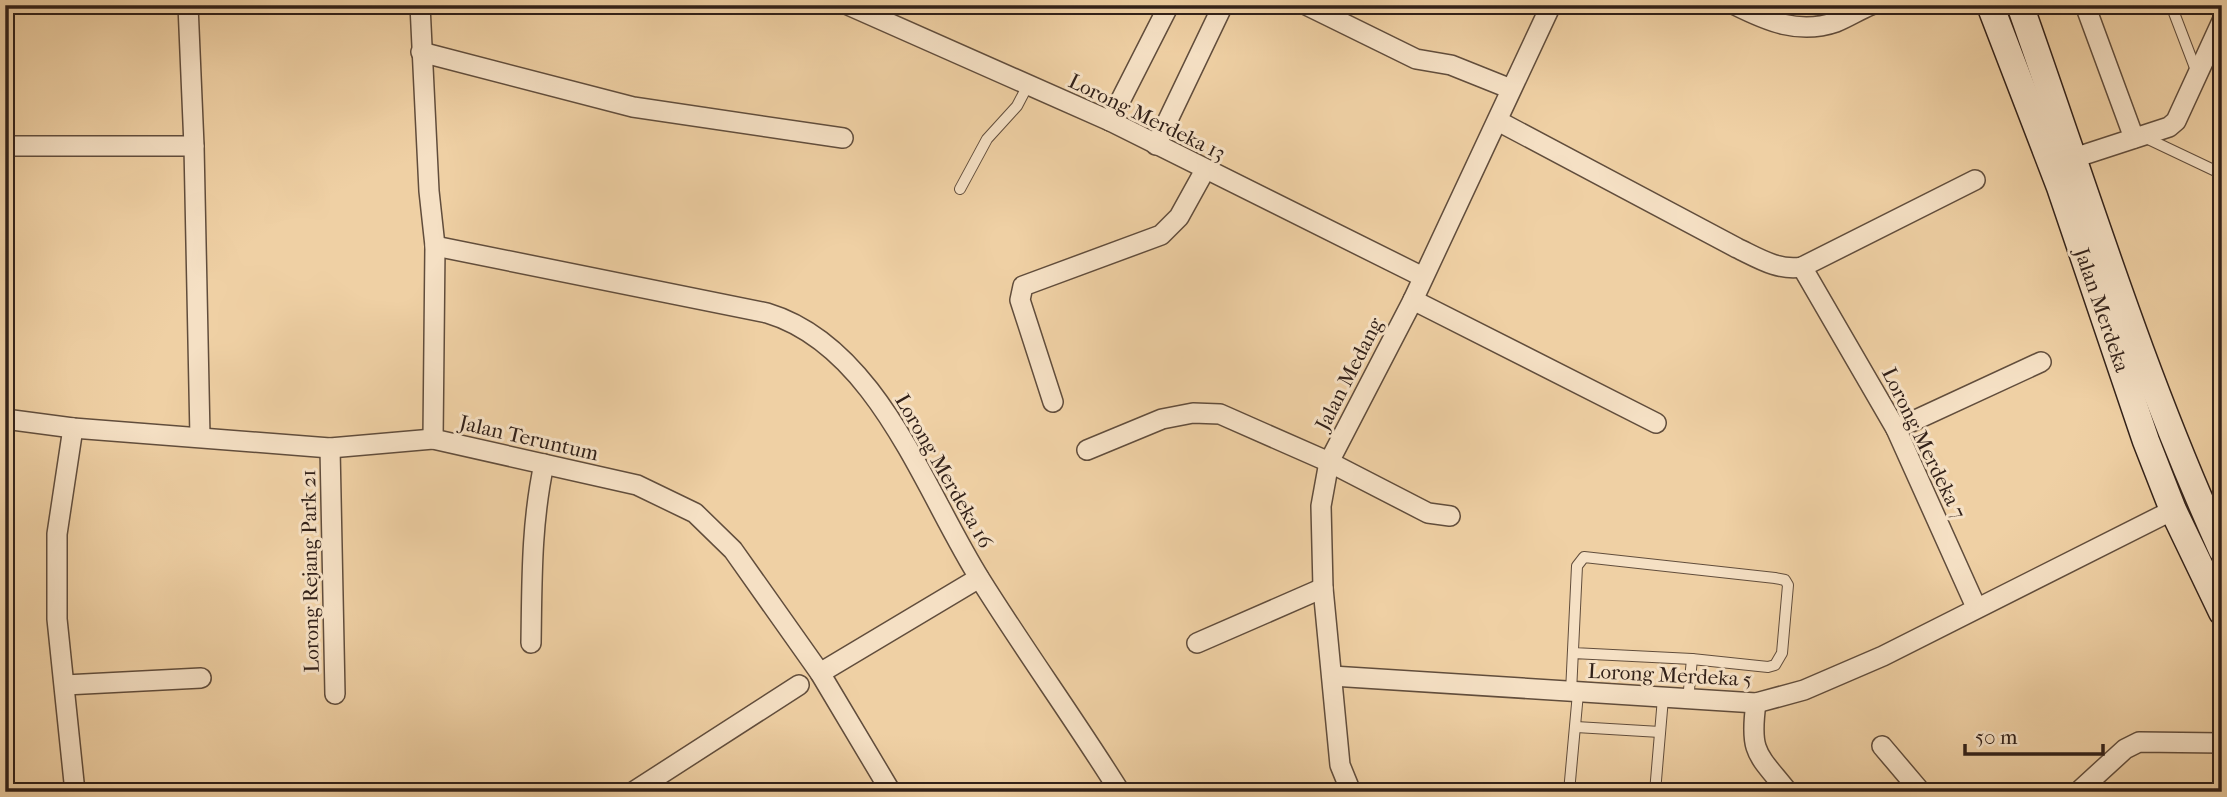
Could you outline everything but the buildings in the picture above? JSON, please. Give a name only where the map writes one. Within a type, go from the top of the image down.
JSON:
[{"type":"main road","name":"Jalan Merdeka","points":[[1990,5],[2060,187],[2146,440],[2173,510],[2222,612]]},
{"type":"main road","name":"Jalan Merdeka","points":[[2020,5],[2123,308],[2190,481],[2222,550]]},
{"type":"street","points":[[188,5],[200,438]]},
{"type":"street","points":[[420,5],[435,246],[433,439]]},
{"type":"street","name":"Lorong Merdeka 13","points":[[848,5],[1110,121],[1423,277]]},
{"type":"street","points":[[1110,121],[1169,5]]},
{"type":"street","points":[[1156,145],[1223,5]]},
{"type":"street","points":[[1306,5],[1416,59],[1451,65],[1511,89]]},
{"type":"street","name":"Jalan Medang","points":[[1350,792],[1340,765],[1323,588],[1321,506],[1329,462],[1413,300],[1551,5]]},
{"type":"street","points":[[1735,5],[1786,27],[1814,27],[1835,22],[1868,6]]},
{"type":"street","points":[[2085,5],[2138,137]]},
{"type":"street","points":[[2074,158],[2169,127],[2176,121],[2222,21]]},
{"type":"street","points":[[421,52],[633,107],[843,138]]},
{"type":"street","points":[[1498,121],[1775,266],[1802,267],[1975,180]]},
{"type":"street","points":[[5,146],[194,146]]},
{"type":"street","points":[[1052,402],[1020,300],[1023,286],[1161,235],[1179,217],[1205,170]]},
{"type":"street","name":"Lorong Merdeka 16","points":[[435,246],[767,313],[802,328],[832,349],[885,410],[979,578],[1120,792]]},
{"type":"street","name":"Lorong Merdeka 7","points":[[1802,267],[1896,429],[1976,607]]},
{"type":"street","points":[[1413,300],[1656,423]]},
{"type":"street","points":[[1896,429],[2041,362]]},
{"type":"street","points":[[1087,450],[1162,419],[1193,413],[1220,414],[1329,462],[1428,513],[1450,516]]},
{"type":"street","name":"Jalan Teruntum","points":[[5,419],[74,428],[330,448],[433,439],[637,485],[695,513],[733,550],[820,673],[891,792]]},
{"type":"street","points":[[74,428],[57,534],[57,618],[75,792]]},
{"type":"street","name":"Lorong Rejang Park 21","points":[[330,448],[335,694]]},
{"type":"street","points":[[531,643],[532,550],[536,499],[544,464]]},
{"type":"street","name":"Lorong Merdeka 5","points":[[1332,677],[1756,703],[1804,690],[1883,656],[2173,510]]},
{"type":"street","points":[[820,673],[979,578]]},
{"type":"street","points":[[1197,643],[1323,588]]},
{"type":"street","points":[[65,685],[201,678]]},
{"type":"street","points":[[633,792],[799,685]]},
{"type":"street","points":[[1756,703],[1752,736],[1756,752],[1788,792]]},
{"type":"street","points":[[2078,792],[2125,749],[2139,741],[2222,743]]},
{"type":"street","points":[[1882,746],[1921,792]]},
{"type":"lane","points":[[2171,5],[2197,76]]},
{"type":"lane","points":[[960,189],[987,139],[1017,106],[1028,85]]},
{"type":"lane","points":[[2138,137],[2222,174]]},
{"type":"lane","points":[[1569,792],[1576,727],[1573,653],[1577,566],[1584,556],[1784,580],[1789,592],[1782,653],[1777,663],[1768,667],[1692,659],[1573,653]]},
{"type":"lane","points":[[1688,700],[1692,659]]},
{"type":"lane","points":[[1655,792],[1663,698]]},
{"type":"lane","points":[[1576,727],[1660,732]]}]
